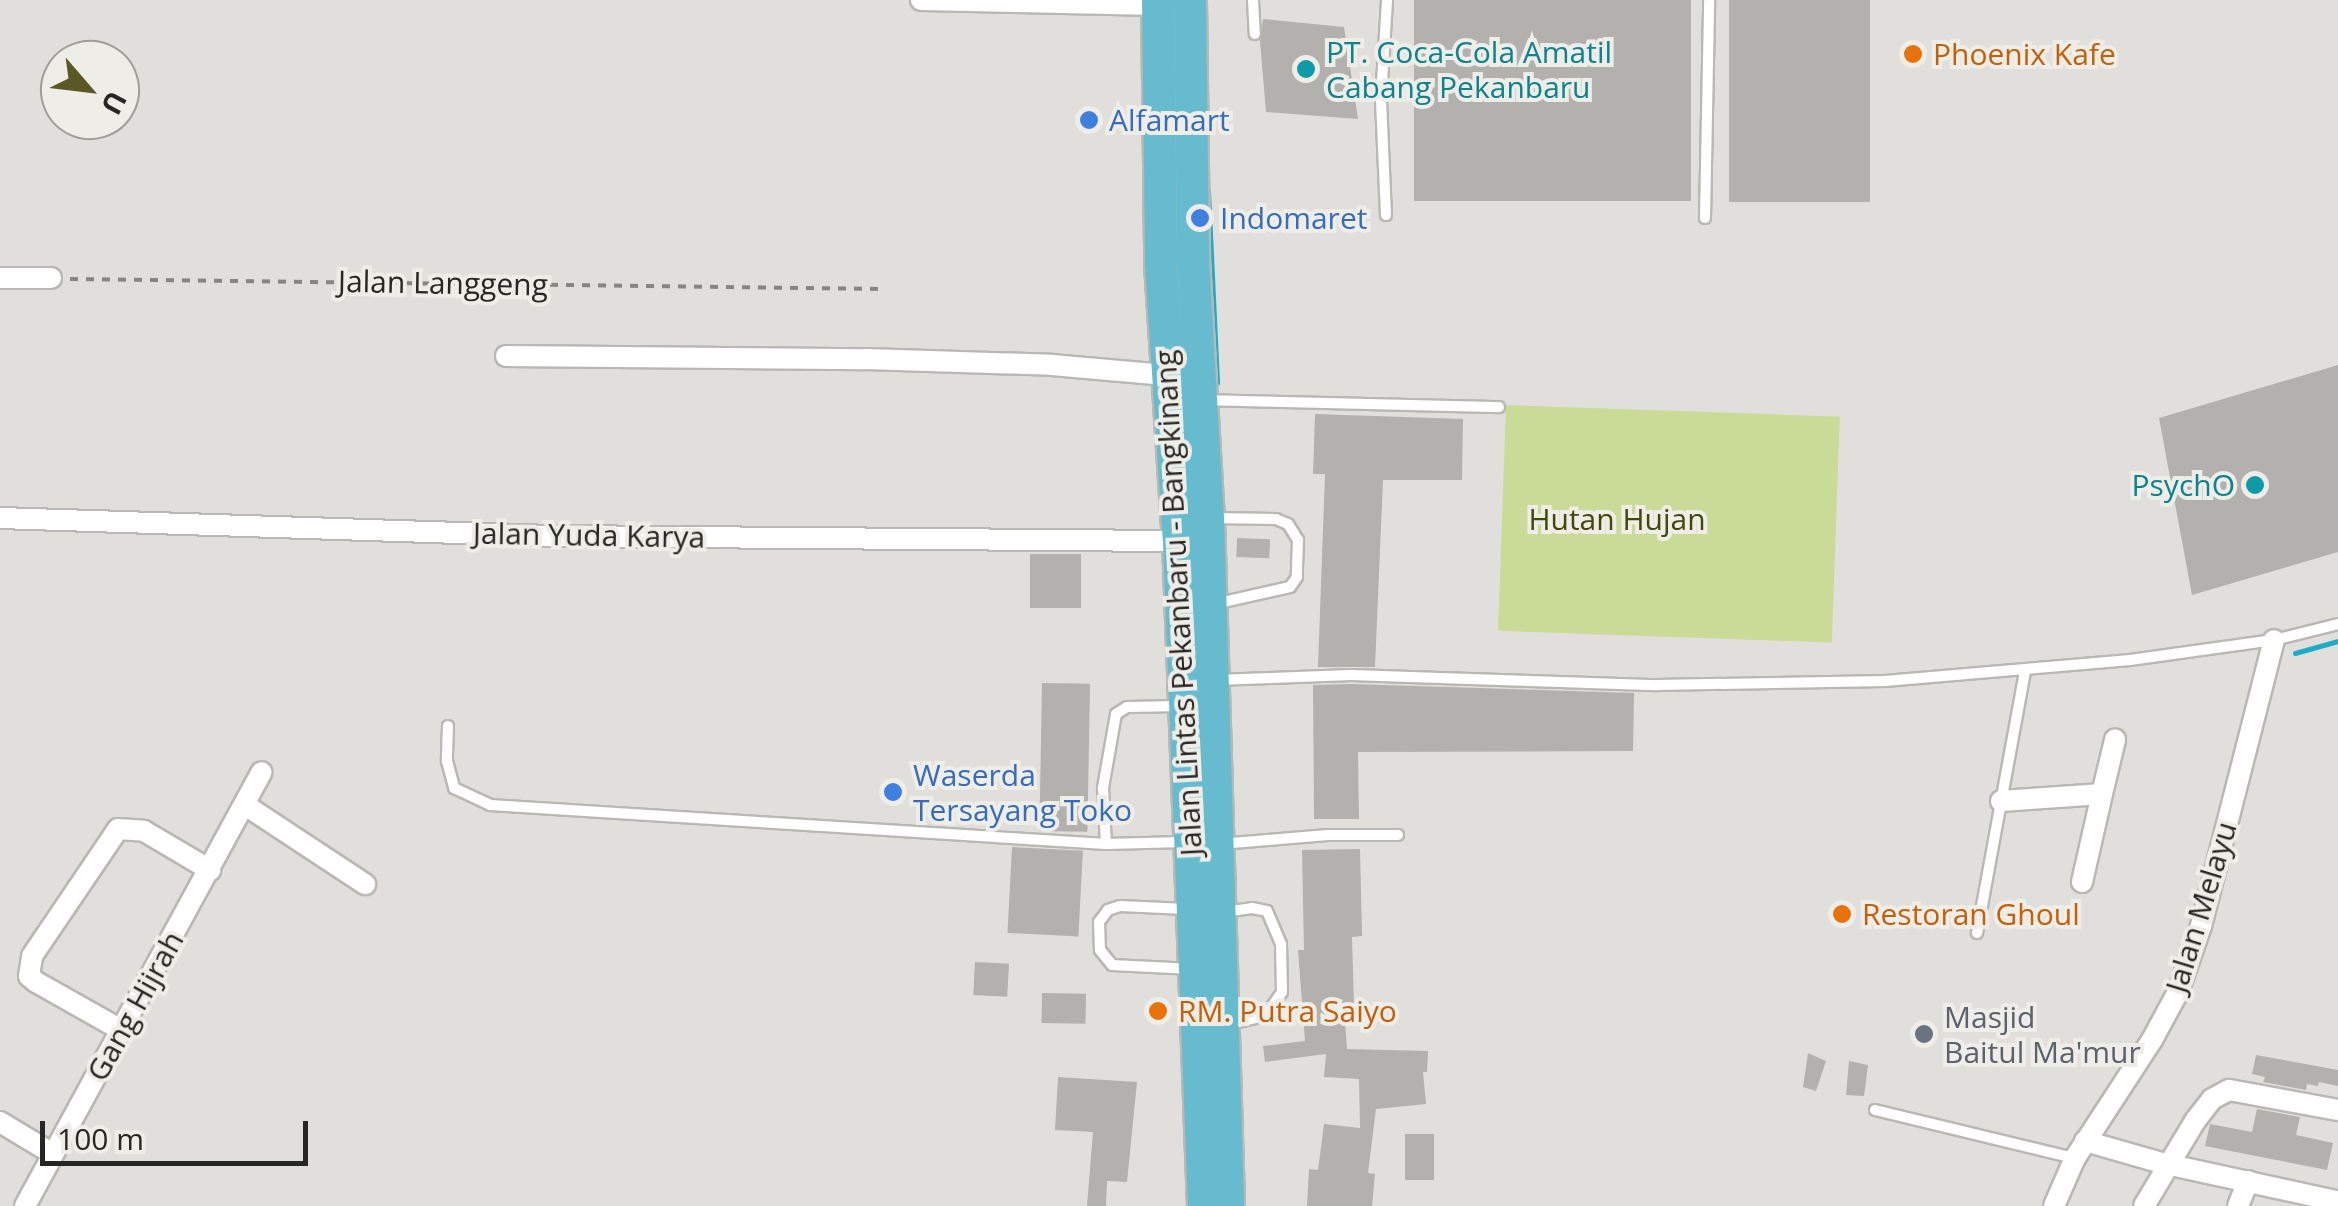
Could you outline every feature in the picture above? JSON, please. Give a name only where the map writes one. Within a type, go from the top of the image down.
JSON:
[{"type":"highway","name":"Jalan Lintas Pekanbaru - Bangkinang","points":[[1169,2],[1177,262],[1166,375],[1179,541],[1184,706],[1202,843],[1205,911],[1223,1025],[1228,1206]]},
{"type":"highway","name":"Jalan Lintas Pekanbaru - Bangkinang","points":[[1177,262],[1199,399],[1208,518],[1210,680],[1202,843]]},
{"type":"highway","name":"Jalan Lintas Pekanbaru - Bangkinang","points":[[1204,1206],[1194,969],[1205,911]]},
{"type":"street","points":[[921,0],[1169,2]]},
{"type":"street","points":[[0,278],[51,278]]},
{"type":"street","points":[[506,356],[1052,364],[1166,375]]},
{"type":"street","name":"Jalan Yuda Karya","points":[[0,518],[552,536],[1179,541]]},
{"type":"street","name":"Jalan Melayu","points":[[2054,1206],[2080,1150],[2152,1040],[2178,992],[2201,926],[2274,640]]},
{"type":"street","points":[[2082,882],[2115,740]]},
{"type":"street","name":"Gang Hijrah","points":[[24,1206],[262,772]]},
{"type":"street","points":[[2001,801],[2102,794]]},
{"type":"street","points":[[245,806],[364,884]]},
{"type":"street","points":[[123,1031],[36,982],[28,966],[32,956],[118,829],[144,831],[210,870]]},
{"type":"street","points":[[2144,1206],[2166,1164],[2212,1099],[2228,1090],[2338,1110]]},
{"type":"street","points":[[0,1122],[53,1154]]},
{"type":"street","points":[[2080,1150],[2335,1200]]},
{"type":"street","points":[[2238,1206],[2248,1180]]},
{"type":"lane","points":[[1253,0],[1254,34]]},
{"type":"lane","points":[[1386,214],[1381,98],[1387,0]]},
{"type":"lane","points":[[1705,218],[1709,0]]},
{"type":"lane","points":[[1199,399],[1499,407]]},
{"type":"lane","points":[[1208,518],[1276,518],[1288,524],[1298,540],[1297,577],[1290,588],[1209,605]]},
{"type":"lane","points":[[1210,680],[1352,674],[1657,685],[1885,682],[2025,672],[2274,640],[2338,624]]},
{"type":"lane","points":[[1977,932],[2025,672]]},
{"type":"lane","points":[[1106,844],[1103,788],[1116,714],[1126,707],[1184,706]]},
{"type":"lane","points":[[448,726],[447,761],[454,788],[490,805],[1106,844],[1202,843],[1328,834],[1398,835]]},
{"type":"lane","points":[[1194,969],[1112,965],[1100,950],[1099,922],[1108,910],[1120,906],[1266,911],[1281,944],[1282,992],[1265,1016],[1223,1025]]},
{"type":"lane","points":[[1875,1110],[2080,1150]]},
{"type":"path","name":"Jalan Langgeng","points":[[51,278],[886,289]]},
{"type":"green space","name":"Hutan Hujan","points":[[1506,405],[1840,417],[1832,643],[1498,631]]},
{"type":"building","points":[[1414,0],[1691,0],[1691,201],[1414,201]]},
{"type":"building","points":[[1729,0],[1870,0],[1870,202],[1729,202]]},
{"type":"building","name":"PT. Coca-Cola Amatil Cabang Pekanbaru","points":[[1263,19],[1344,27],[1358,119],[1266,112],[1260,41]]},
{"type":"building","name":"PsychO","points":[[2338,365],[2338,552],[2192,595],[2159,418]]},
{"type":"building","points":[[1315,414],[1463,419],[1462,480],[1383,480],[1375,667],[1318,667],[1325,474],[1313,474]]},
{"type":"building","points":[[1237,538],[1270,539],[1269,558],[1236,557]]},
{"type":"building","points":[[1030,554],[1081,554],[1081,608],[1030,608]]},
{"type":"building","points":[[1042,683],[1090,684],[1087,832],[1039,831]]},
{"type":"building","points":[[1313,685],[1634,693],[1633,751],[1358,752],[1359,819],[1314,819]]},
{"type":"building","points":[[1012,847],[1083,851],[1078,937],[1007,933]]},
{"type":"building","points":[[1360,849],[1362,936],[1352,937],[1354,1007],[1344,1007],[1347,1049],[1428,1051],[1427,1072],[1423,1072],[1426,1104],[1376,1109],[1368,1173],[1375,1174],[1372,1206],[1307,1206],[1309,1169],[1318,1170],[1324,1124],[1360,1128],[1359,1079],[1324,1077],[1326,1054],[1265,1062],[1263,1046],[1305,1041],[1298,950],[1304,950],[1302,850]]},
{"type":"building","points":[[975,962],[1009,964],[1007,997],[973,995]]},
{"type":"building","points":[[1042,993],[1086,994],[1085,1024],[1041,1023]]},
{"type":"building","points":[[1808,1053],[1826,1061],[1816,1091],[1803,1087]]},
{"type":"building","points":[[2256,1055],[2338,1070],[2338,1086],[2319,1082],[2318,1086],[2307,1084],[2306,1090],[2263,1082],[2265,1077],[2252,1074]]},
{"type":"building","points":[[1849,1061],[1868,1065],[1864,1096],[1846,1095]]},
{"type":"building","points":[[1058,1077],[1137,1082],[1127,1182],[1107,1181],[1106,1206],[1087,1206],[1093,1132],[1055,1130]]},
{"type":"building","points":[[2257,1109],[2300,1117],[2296,1135],[2333,1143],[2327,1170],[2205,1146],[2210,1124],[2252,1132]]},
{"type":"building","points":[[1405,1134],[1434,1134],[1434,1180],[1405,1180]]},
{"type":"waterway","points":[[1208,191],[1217,383]]},
{"type":"waterway","points":[[2295,653],[2338,641]]},
{"type":"place","name":"Phoenix Kafe","points":[[1913,54]]},
{"type":"place","name":"PT. Coca-Cola Amatil Cabang Pekanbaru","points":[[1306,69]]},
{"type":"place","name":"Alfamart","points":[[1089,120]]},
{"type":"place","name":"Indomaret","points":[[1200,218]]},
{"type":"place","name":"PsychO","points":[[2255,485]]},
{"type":"place","name":"Waserda Tersayang Toko","points":[[893,792]]},
{"type":"place","name":"Restoran Ghoul","points":[[1842,914]]},
{"type":"place","name":"RM. Putra Saiyo","points":[[1158,1011]]},
{"type":"place","name":"Masjid Baitul Ma'mur","points":[[1924,1034]]}]
